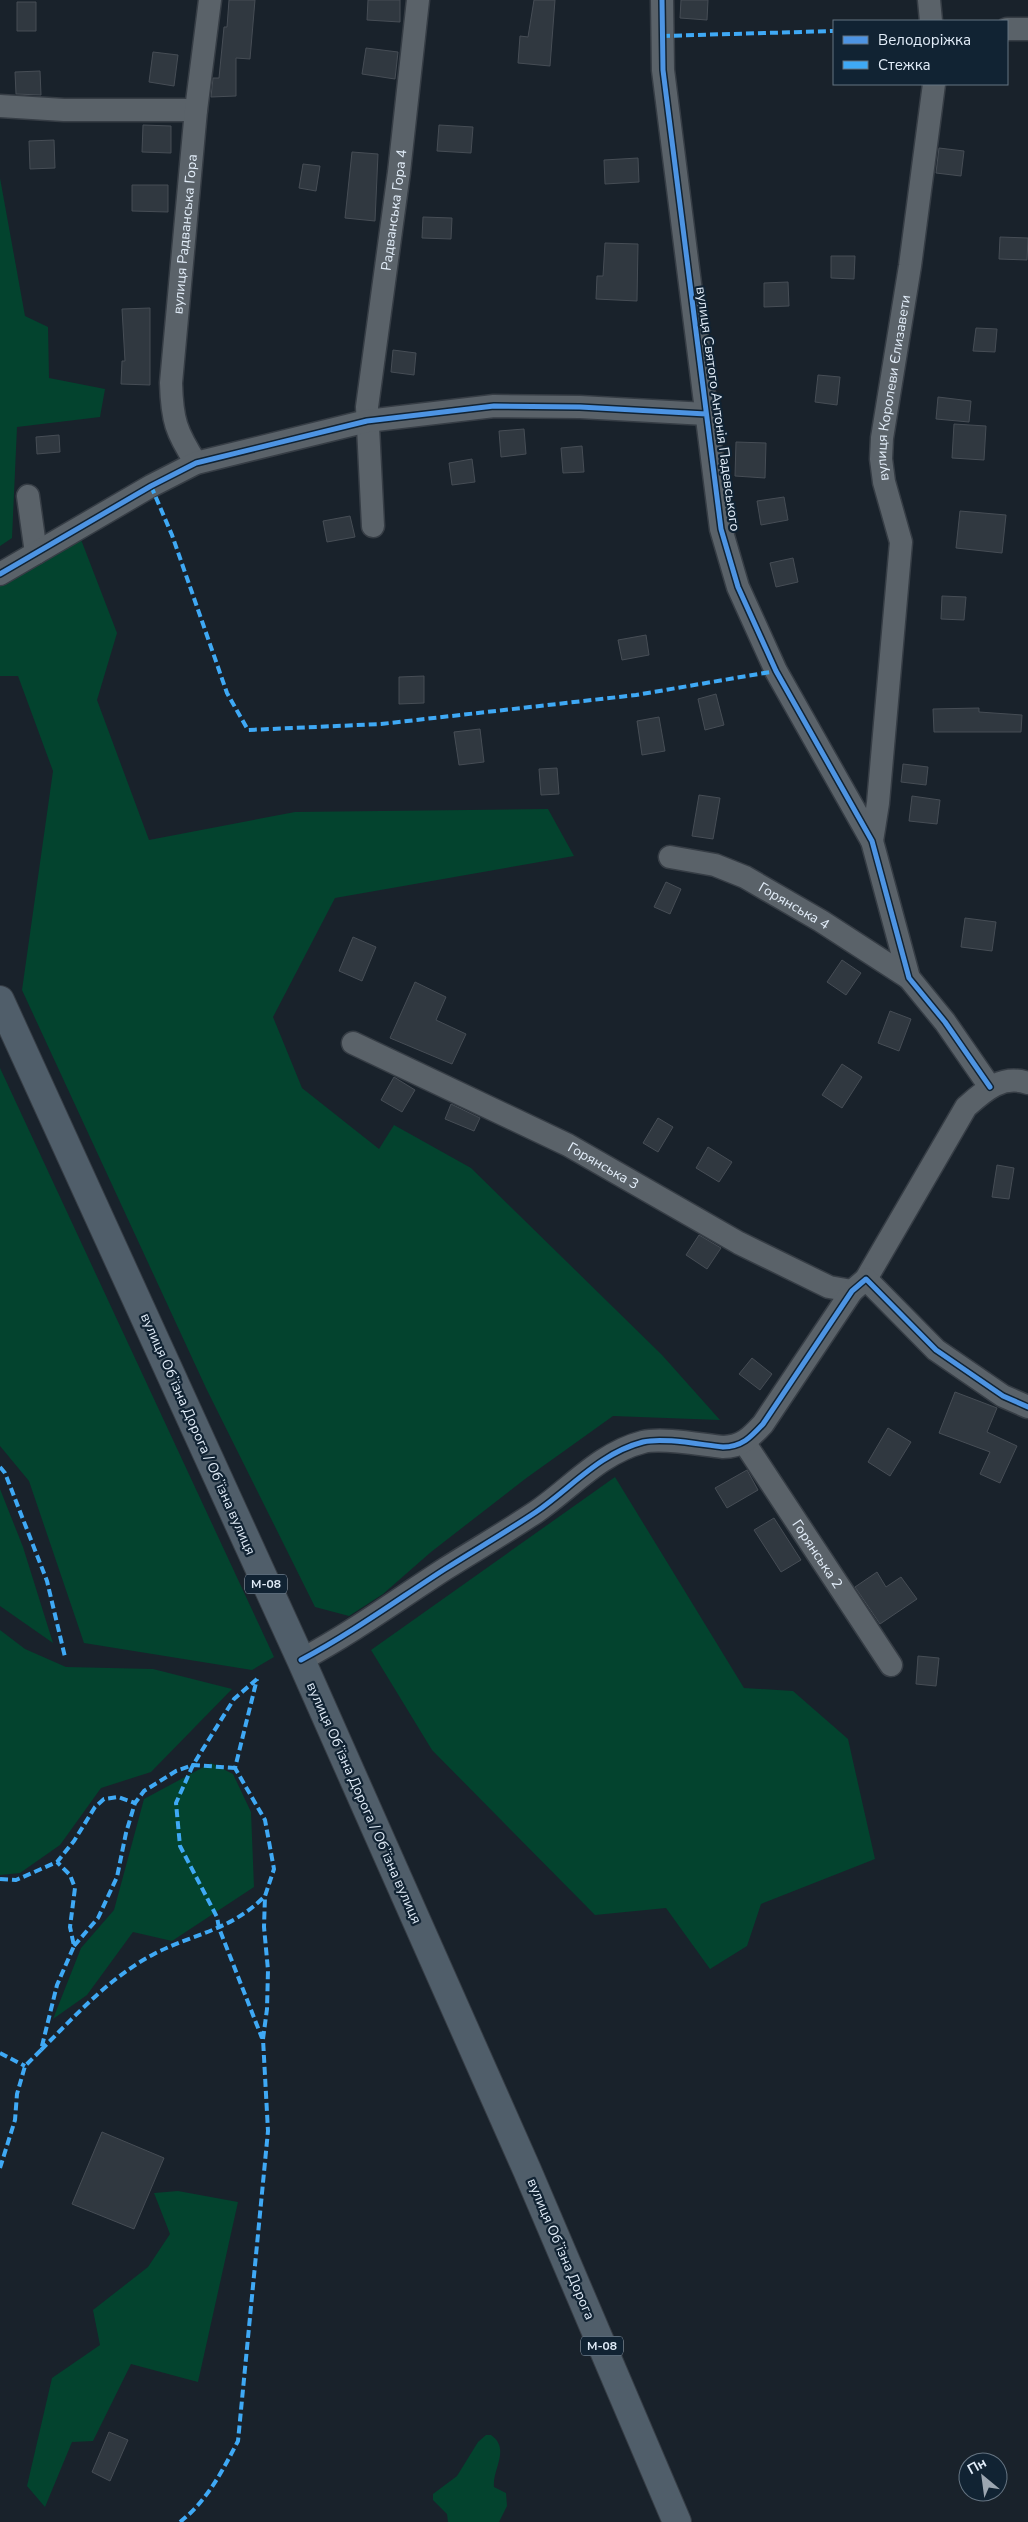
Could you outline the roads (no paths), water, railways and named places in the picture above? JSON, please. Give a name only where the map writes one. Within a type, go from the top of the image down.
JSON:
[{"type":"highway","name":"вулиця Обʼїзна Дорога / Обʼїзна вулиця","points":[[0,1000],[301,1660],[527,2170]]},
{"type":"highway","name":"вулиця Обʼїзна Дорога","points":[[527,2170],[677,2522]]},
{"type":"street","name":"вулиця Радванська Гора","points":[[196,463],[180,438],[172,415],[171,383],[196,110],[210,0]]},
{"type":"street","name":"Радванська Гора 4","points":[[373,526],[367,407],[399,172],[418,0]]},
{"type":"street","name":"вулиця Святого Антонія Падевського","points":[[662,0],[663,70],[706,414],[721,529],[738,587],[776,672],[872,842],[909,978],[945,1022],[990,1087]]},
{"type":"street","points":[[929,0],[932,20]]},
{"type":"street","points":[[1008,29],[1028,29]]},
{"type":"street","name":"вулиця Королеви Єлизавети","points":[[872,842],[878,803],[901,542],[884,482],[881,459],[882,438],[910,266],[934,85]]},
{"type":"street","points":[[0,106],[64,110],[196,110]]},
{"type":"street","points":[[0,574],[151,486],[196,463],[367,420],[494,406],[580,407],[706,414]]},
{"type":"street","points":[[28,496],[36,553]]},
{"type":"street","name":"Горянська 4","points":[[670,858],[715,865],[745,877],[821,921],[909,978]]},
{"type":"street","name":"Горянська 3","points":[[353,1043],[568,1145],[739,1243],[829,1287],[859,1285]]},
{"type":"street","points":[[301,1660],[344,1637],[445,1569],[537,1511],[601,1461],[621,1450],[644,1442],[659,1440],[723,1447],[734,1447],[744,1442],[763,1424],[859,1285],[966,1107],[990,1087],[1016,1079],[1028,1082]]},
{"type":"street","points":[[859,1285],[936,1350],[963,1370],[1003,1396],[1028,1407]]},
{"type":"street","name":"Горянська 2","points":[[744,1442],[891,1665]]}]
